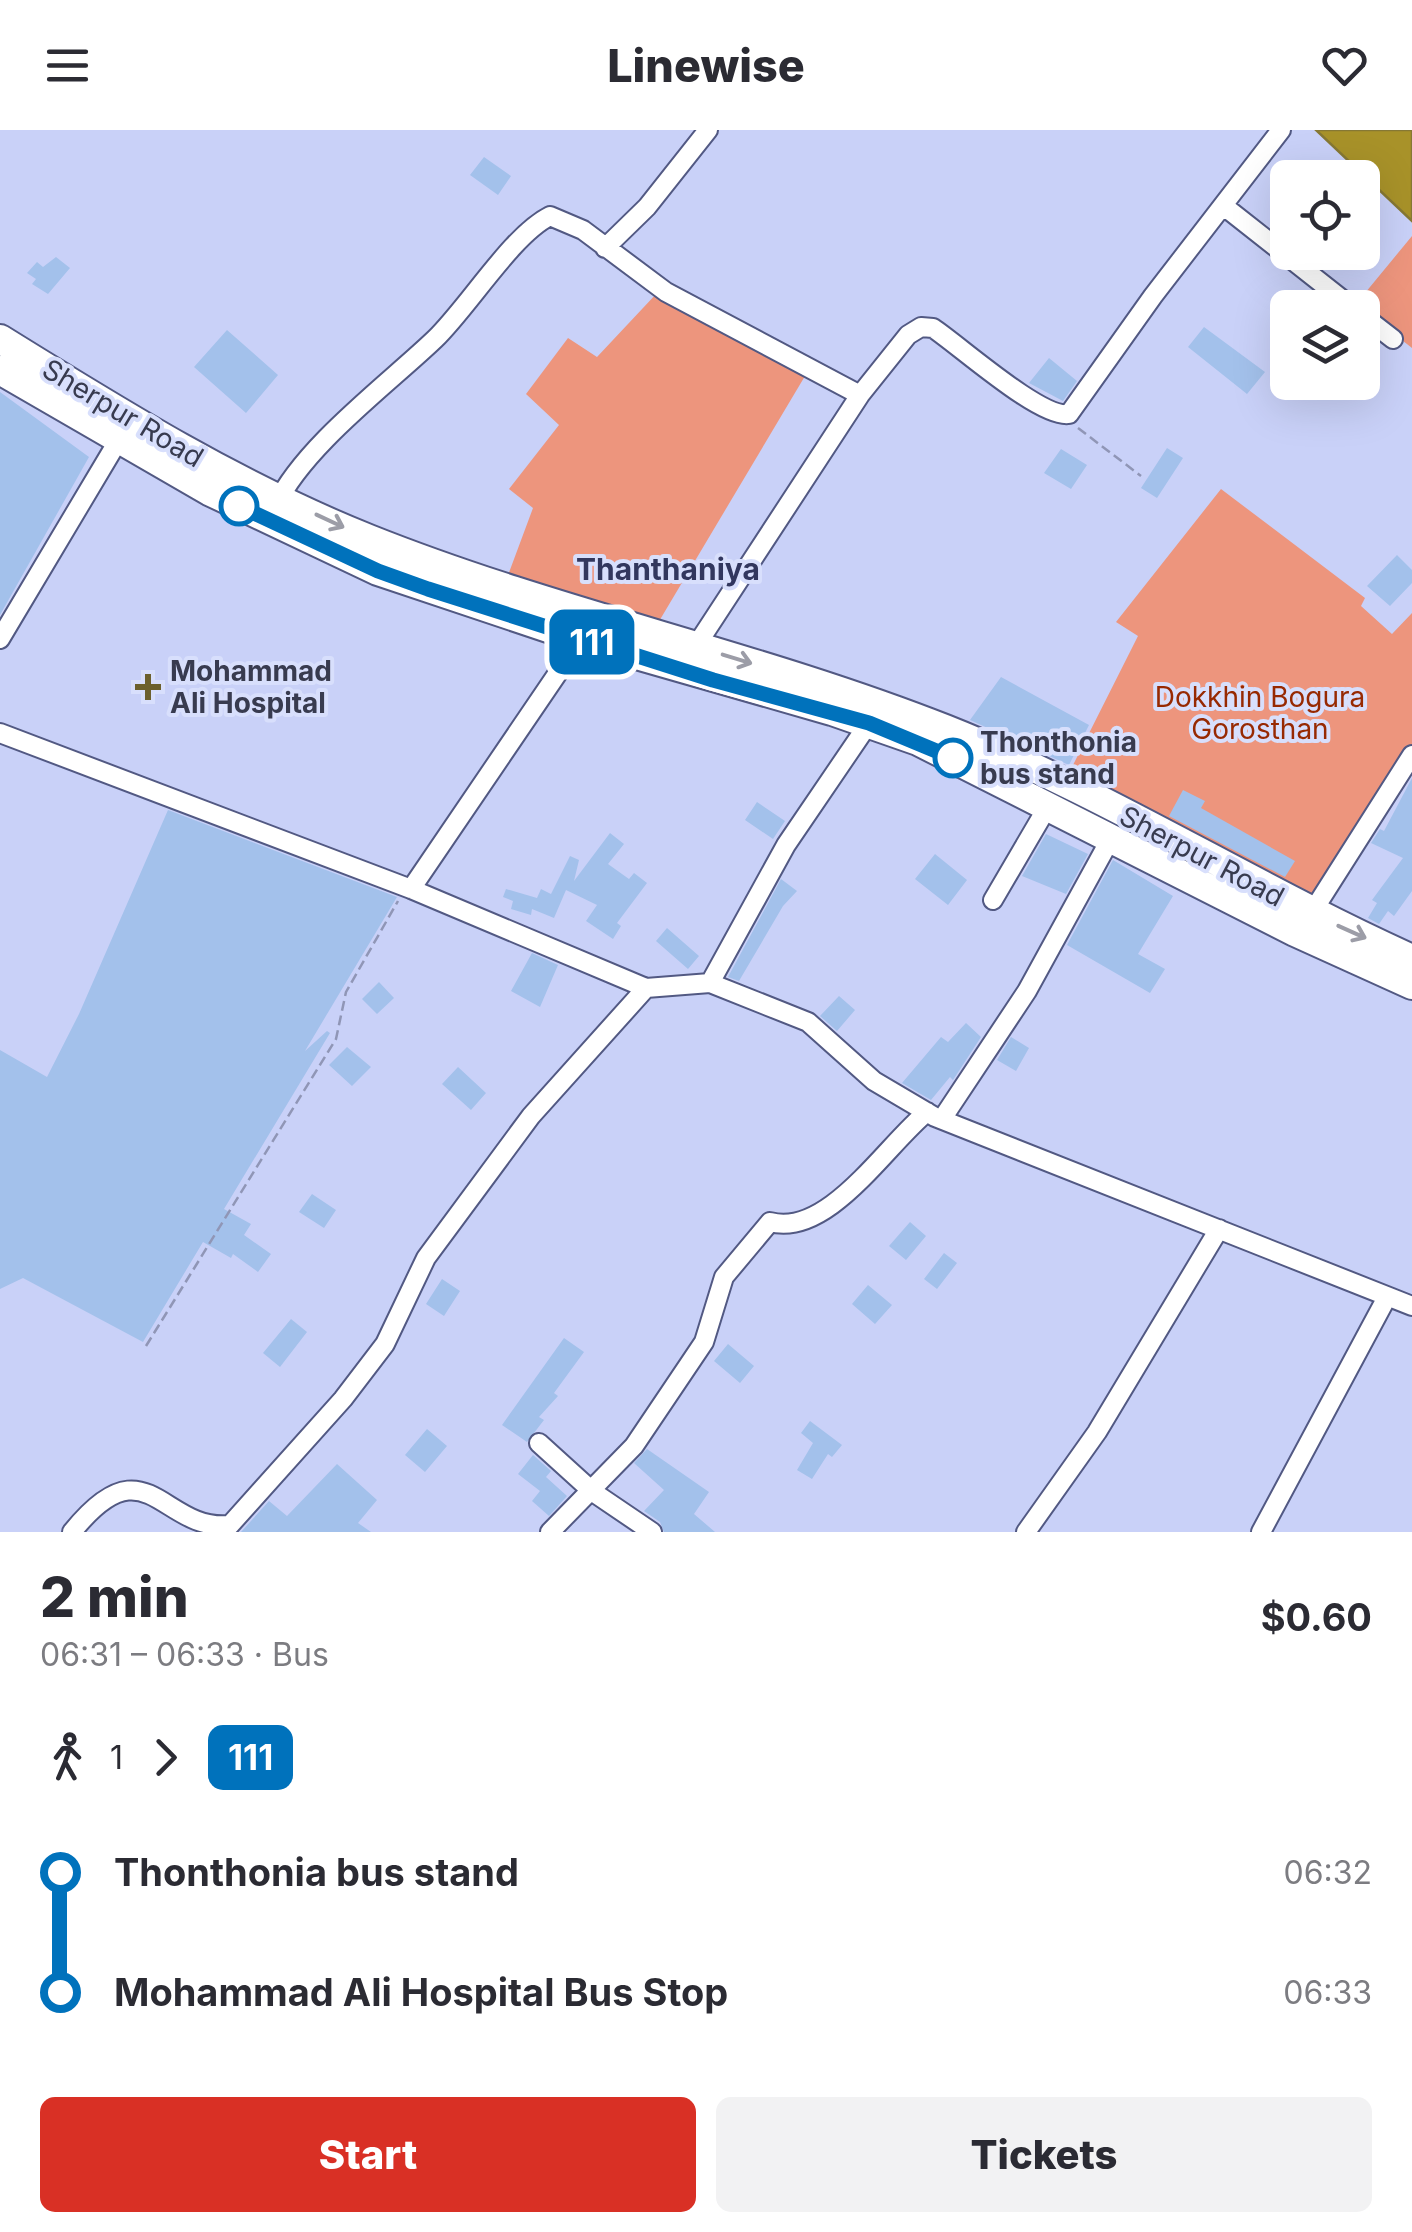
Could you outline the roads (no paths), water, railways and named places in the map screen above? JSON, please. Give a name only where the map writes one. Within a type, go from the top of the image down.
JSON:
[{"type":"highway","name":"Sherpur Road","points":[[0,339],[378,571],[582,639],[861,697],[950,731],[1100,802],[1311,914],[1412,960]]},
{"type":"highway","name":"Sherpur Road","points":[[0,370],[118,441],[274,509],[869,723],[983,772],[1295,932],[1412,985]]},
{"type":"street","points":[[605,248],[648,207],[708,130]]},
{"type":"street","points":[[688,658],[860,395],[908,335],[921,328],[933,328],[1038,405],[1060,415],[1078,404],[1142,309],[1224,207],[1273,133]]},
{"type":"street","points":[[1224,207],[1330,290]]},
{"type":"street","points":[[274,509],[355,411],[434,339],[542,220],[550,216],[564,220],[666,292],[860,395]]},
{"type":"street","points":[[1380,329],[1393,339]]},
{"type":"street","points":[[0,639],[118,441]]},
{"type":"street","points":[[408,888],[582,639]]},
{"type":"street","points":[[710,983],[786,845],[869,723]]},
{"type":"street","points":[[0,733],[408,888],[646,988],[710,983],[808,1022],[874,1081],[934,1116],[1219,1230],[1310,1262],[1412,1306]]},
{"type":"street","points":[[1311,914],[1412,755]]},
{"type":"street","points":[[993,900],[1048,806]]},
{"type":"street","points":[[548,1531],[593,1492],[634,1446],[704,1342],[724,1277],[770,1222],[783,1226],[813,1220],[934,1116],[1027,991],[1111,838]]},
{"type":"street","points":[[72,1532],[104,1497],[121,1492],[146,1494],[217,1527],[230,1525],[342,1399],[384,1344],[426,1258],[531,1116],[646,988]]},
{"type":"street","points":[[1026,1532],[1097,1432],[1219,1230]]},
{"type":"street","points":[[1260,1532],[1387,1298]]},
{"type":"street","points":[[539,1442],[593,1492],[652,1532]]},
{"type":"place","name":"Mohammad Ali Hospital","points":[[148,687]]},
{"type":"place","name":"Thonthonia bus stand","points":[[953,758]]},
{"type":"district","name":"Thanthaniya","points":[[668,569]]},
{"type":"park label","name":"Dokkhin Bogura Gorosthan","points":[[1260,713]]}]
